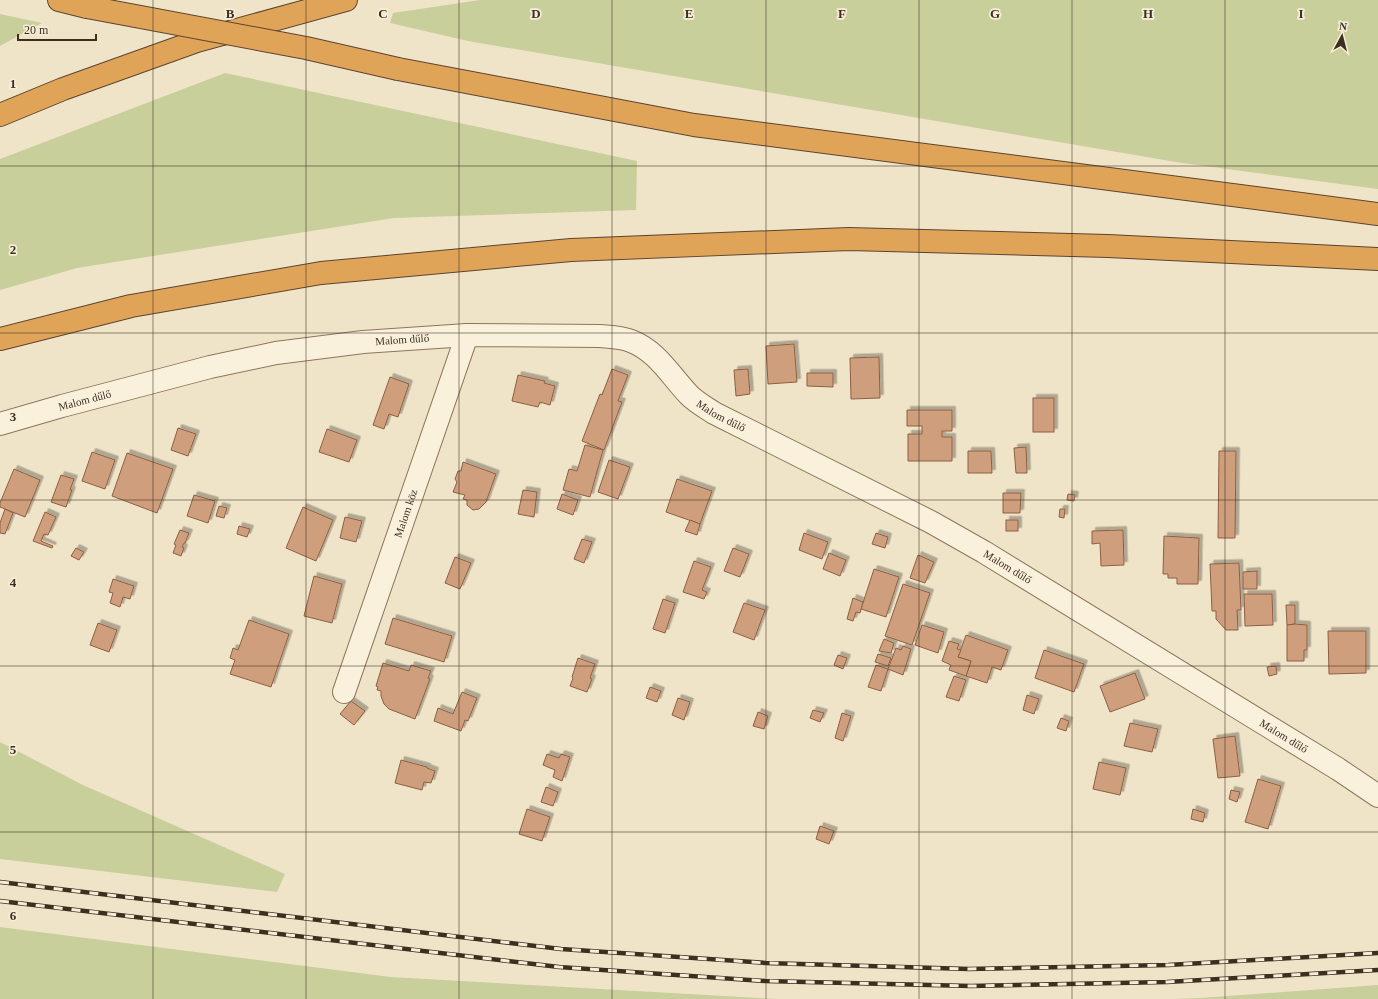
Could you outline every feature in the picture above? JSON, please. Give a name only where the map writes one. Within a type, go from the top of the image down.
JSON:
[{"type":"highway","points":[[58,0],[87,7],[306,48],[398,69],[694,125],[1378,214]]},
{"type":"highway","points":[[0,115],[63,89],[197,41],[346,0]]},
{"type":"highway","points":[[0,339],[131,306],[321,273],[570,250],[849,239],[1108,246],[1378,259]]},
{"type":"street","name":"Malom dűlő","points":[[0,424],[203,369],[276,353],[363,342],[467,335],[600,336],[622,338],[643,346],[657,357],[689,395],[714,413],[924,519],[984,552],[1338,769],[1378,796]]},
{"type":"street","name":"Malom köz","points":[[344,692],[467,335]]},
{"type":"green space","points":[[480,0],[1378,0],[1378,189],[1182,163],[468,41],[390,23],[393,13]]},
{"type":"green space","points":[[0,14],[42,23],[0,46]]},
{"type":"green space","points":[[225,73],[637,161],[636,210],[394,218],[77,268],[0,290],[0,159]]},
{"type":"green space","points":[[0,742],[83,785],[285,874],[277,892],[0,859]]},
{"type":"green space","points":[[0,927],[391,977],[777,999],[0,999]]},
{"type":"green space","points":[[1378,985],[1378,999],[1173,999],[1200,998]]},
{"type":"building","points":[[794,344],[797,382],[768,384],[766,346]]},
{"type":"building","points":[[879,357],[880,398],[851,399],[850,358]]},
{"type":"building","points":[[612,369],[628,375],[618,401],[622,402],[604,450],[582,441],[600,394],[602,395]]},
{"type":"building","points":[[748,369],[750,394],[736,396],[734,370]]},
{"type":"building","points":[[807,373],[833,373],[833,387],[807,386]]},
{"type":"building","points":[[518,375],[545,381],[544,383],[555,386],[550,405],[540,402],[538,407],[512,401]]},
{"type":"building","points":[[390,377],[409,384],[398,417],[389,414],[384,429],[373,425]]},
{"type":"building","points":[[1033,398],[1054,398],[1054,432],[1033,432]]},
{"type":"building","points":[[907,410],[952,410],[952,431],[942,431],[942,437],[952,437],[952,461],[908,461],[908,434],[922,434],[922,426],[907,426]]},
{"type":"building","points":[[178,428],[196,434],[188,456],[171,450]]},
{"type":"building","points":[[327,429],[357,440],[349,462],[319,452]]},
{"type":"building","points":[[585,445],[603,450],[590,497],[563,490],[569,469],[577,471]]},
{"type":"building","points":[[1026,447],[1027,473],[1016,473],[1014,448]]},
{"type":"building","points":[[968,451],[991,451],[992,473],[968,473]]},
{"type":"building","points":[[1219,451],[1236,451],[1235,538],[1218,538]]},
{"type":"building","points":[[92,452],[115,460],[105,489],[82,481]]},
{"type":"building","points":[[127,453],[173,469],[157,513],[112,496]]},
{"type":"building","points":[[609,460],[630,467],[618,499],[598,492]]},
{"type":"building","points":[[463,462],[496,474],[486,502],[479,509],[473,510],[467,505],[467,500],[463,499],[465,495],[453,492],[457,482],[455,479],[458,471],[461,471]]},
{"type":"building","points":[[14,469],[40,480],[25,517],[0,507],[0,503]]},
{"type":"building","points":[[61,475],[74,479],[66,507],[51,502]]},
{"type":"building","points":[[677,479],[712,491],[700,524],[666,512]]},
{"type":"building","points":[[523,490],[537,492],[534,517],[518,514]]},
{"type":"building","points":[[1003,493],[1021,493],[1020,513],[1003,513]]},
{"type":"building","points":[[562,494],[578,500],[573,515],[557,509]]},
{"type":"building","points":[[1068,494],[1075,495],[1074,501],[1067,500]]},
{"type":"building","points":[[194,495],[215,501],[208,523],[187,516]]},
{"type":"building","points":[[219,506],[227,508],[224,518],[216,516]]},
{"type":"building","points":[[303,507],[333,520],[316,561],[286,548]]},
{"type":"building","points":[[5,509],[13,513],[5,534],[0,533],[0,523]]},
{"type":"building","points":[[1060,509],[1065,509],[1064,518],[1059,517]]},
{"type":"building","points":[[45,512],[56,517],[48,535],[44,534],[41,541],[53,546],[52,548],[33,541]]},
{"type":"building","points":[[345,517],[362,521],[356,542],[340,538]]},
{"type":"building","points":[[690,520],[700,524],[697,535],[685,531]]},
{"type":"building","points":[[1006,520],[1018,520],[1018,531],[1006,531]]},
{"type":"building","points":[[239,526],[250,529],[247,537],[237,534]]},
{"type":"building","points":[[180,530],[189,533],[182,547],[184,548],[181,556],[173,553],[176,545],[174,544]]},
{"type":"building","points":[[1123,530],[1124,565],[1101,566],[1100,543],[1092,544],[1092,531]]},
{"type":"building","points":[[804,533],[828,542],[822,559],[799,550]]},
{"type":"building","points":[[876,533],[888,537],[885,548],[872,544]]},
{"type":"building","points":[[1164,536],[1199,538],[1198,584],[1177,584],[1177,578],[1168,578],[1168,574],[1163,574]]},
{"type":"building","points":[[582,539],[592,542],[584,563],[574,559]]},
{"type":"building","points":[[76,548],[84,552],[79,560],[71,556]]},
{"type":"building","points":[[733,548],[749,554],[740,577],[724,571]]},
{"type":"building","points":[[829,553],[846,560],[840,576],[823,569]]},
{"type":"building","points":[[918,555],[934,562],[925,583],[910,578]]},
{"type":"building","points":[[455,557],[471,563],[460,589],[445,583]]},
{"type":"building","points":[[694,561],[711,567],[702,590],[707,592],[704,599],[683,592]]},
{"type":"building","points":[[1239,563],[1241,610],[1237,610],[1238,630],[1226,630],[1216,619],[1216,611],[1212,611],[1210,564]]},
{"type":"building","points":[[874,569],[899,577],[886,617],[861,609]]},
{"type":"building","points":[[1257,571],[1257,589],[1243,589],[1243,572]]},
{"type":"building","points":[[314,576],[342,584],[332,623],[304,616]]},
{"type":"building","points":[[113,579],[134,586],[130,599],[123,597],[120,607],[110,603],[113,593],[109,592]]},
{"type":"building","points":[[903,584],[930,593],[912,645],[885,636]]},
{"type":"building","points":[[1244,594],[1272,594],[1273,625],[1245,626]]},
{"type":"building","points":[[853,598],[863,602],[860,613],[856,612],[853,621],[847,619]]},
{"type":"building","points":[[663,599],[675,603],[665,633],[653,629]]},
{"type":"building","points":[[744,603],[765,610],[754,640],[733,632]]},
{"type":"building","points":[[1286,605],[1295,605],[1295,624],[1287,625]]},
{"type":"building","points":[[393,618],[452,636],[444,662],[385,644]]},
{"type":"building","points":[[249,620],[289,634],[271,687],[230,674],[235,660],[230,658],[233,648],[238,650]]},
{"type":"building","points":[[98,623],[117,630],[109,652],[90,645]]},
{"type":"building","points":[[922,625],[944,632],[938,653],[915,645]]},
{"type":"building","points":[[1287,625],[1307,625],[1307,650],[1304,650],[1304,661],[1287,661]]},
{"type":"building","points":[[1328,631],[1366,631],[1366,673],[1329,674]]},
{"type":"building","points":[[966,635],[1008,650],[1001,670],[992,667],[987,683],[966,676],[971,661],[958,657]]},
{"type":"building","points":[[884,639],[894,643],[891,653],[879,651]]},
{"type":"building","points":[[949,641],[959,644],[957,649],[961,650],[958,657],[971,661],[966,676],[949,670],[951,665],[942,661]]},
{"type":"building","points":[[903,646],[911,649],[903,675],[888,669],[896,648],[901,650]]},
{"type":"building","points":[[1044,650],[1084,664],[1074,692],[1035,678]]},
{"type":"building","points":[[878,654],[891,658],[888,666],[875,662]]},
{"type":"building","points":[[838,655],[847,658],[843,669],[834,665]]},
{"type":"building","points":[[578,658],[595,664],[590,678],[592,679],[587,692],[570,686]]},
{"type":"building","points":[[383,663],[409,671],[411,665],[431,671],[428,678],[430,679],[415,719],[389,709],[384,704],[381,691],[377,690],[378,687],[376,686]]},
{"type":"building","points":[[876,665],[888,669],[881,691],[868,687]]},
{"type":"building","points":[[1276,666],[1277,674],[1269,676],[1267,667]]},
{"type":"building","points":[[1135,673],[1145,699],[1110,712],[1100,686]]},
{"type":"building","points":[[954,676],[966,680],[959,701],[946,697]]},
{"type":"building","points":[[650,687],[661,691],[657,702],[646,698]]},
{"type":"building","points":[[462,692],[477,698],[468,721],[465,720],[461,731],[434,721],[438,708],[453,714]]},
{"type":"building","points":[[1027,695],[1039,699],[1034,714],[1023,710]]},
{"type":"building","points":[[678,698],[690,702],[684,720],[672,715]]},
{"type":"building","points":[[351,701],[365,711],[354,725],[340,714]]},
{"type":"building","points":[[813,710],[824,713],[820,722],[810,718]]},
{"type":"building","points":[[758,712],[768,716],[764,729],[753,726]]},
{"type":"building","points":[[842,713],[851,716],[843,741],[835,738]]},
{"type":"building","points":[[1061,718],[1069,721],[1066,731],[1057,728]]},
{"type":"building","points":[[1130,723],[1158,729],[1152,752],[1124,746]]},
{"type":"building","points":[[1235,736],[1240,776],[1218,778],[1213,739]]},
{"type":"building","points":[[547,754],[559,758],[561,754],[570,757],[562,781],[553,777],[555,770],[543,765]]},
{"type":"building","points":[[401,760],[427,767],[435,771],[431,783],[424,782],[422,790],[395,783]]},
{"type":"building","points":[[1099,762],[1126,768],[1120,795],[1093,789]]},
{"type":"building","points":[[1258,779],[1281,786],[1268,829],[1245,822]]},
{"type":"building","points":[[546,787],[558,792],[553,806],[541,802]]},
{"type":"building","points":[[1231,790],[1240,792],[1237,802],[1229,799]]},
{"type":"building","points":[[527,809],[550,817],[542,841],[519,834]]},
{"type":"building","points":[[1193,809],[1205,813],[1203,822],[1191,819]]},
{"type":"building","points":[[820,826],[834,831],[829,844],[816,839]]},
{"type":"railway","points":[[0,882],[561,949],[766,963],[969,969],[1168,965],[1378,953]]},
{"type":"railway","points":[[0,901],[559,967],[765,981],[971,986],[1167,982],[1378,970]]}]
